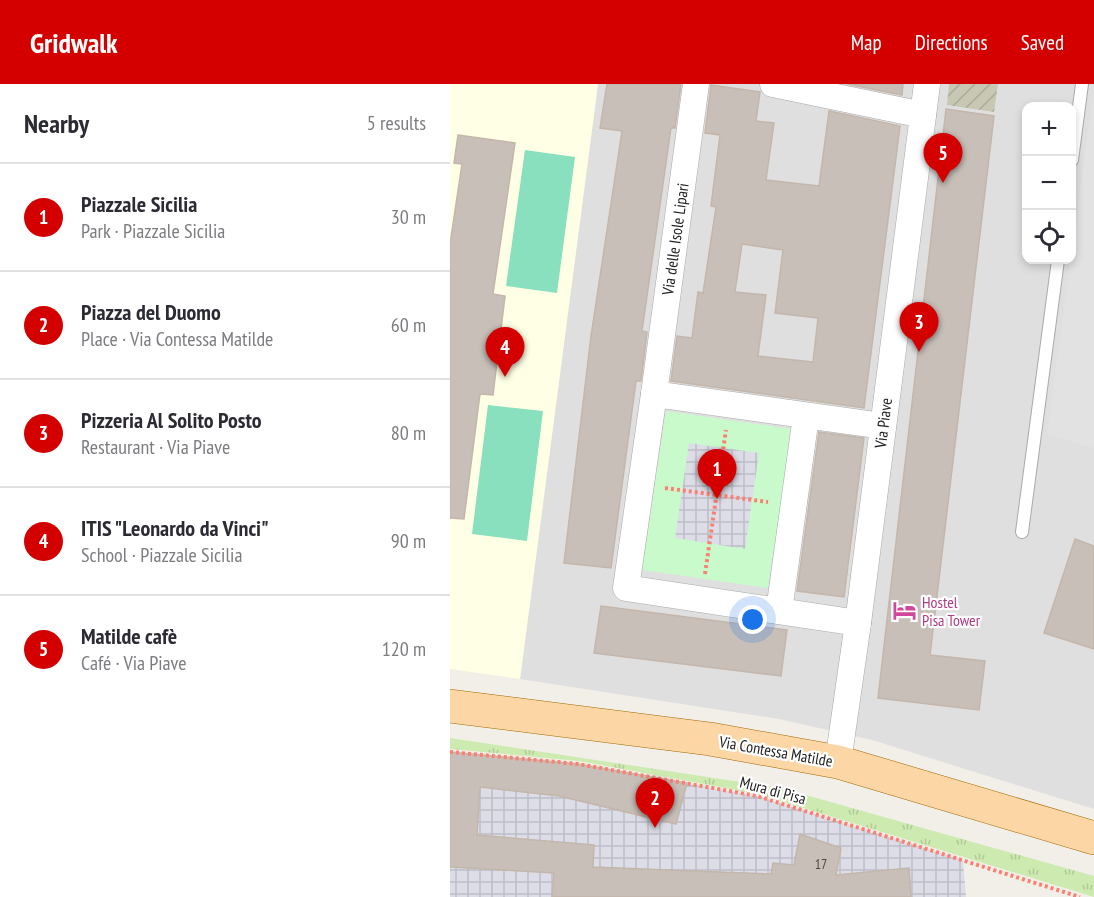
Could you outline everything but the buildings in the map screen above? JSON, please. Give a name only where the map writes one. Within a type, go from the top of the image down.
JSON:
[{"type":"main road","name":"Via Contessa Matilde","points":[[450,706],[741,744],[838,762],[1094,838]]},
{"type":"street","name":"Via delle Isole Lipari","points":[[696,84],[626,588],[701,600]]},
{"type":"street","points":[[772,84],[922,115]]},
{"type":"street","name":"Via Piave","points":[[838,762],[927,84]]},
{"type":"street","points":[[654,394],[883,426]]},
{"type":"street","points":[[779,611],[806,417]]},
{"type":"street","points":[[701,600],[858,623]]},
{"type":"lane","points":[[1072,156],[1082,84]]},
{"type":"lane","points":[[1022,532],[1057,264]]},
{"type":"path","points":[[701,600],[729,405]]},
{"type":"path","points":[[641,485],[794,506]]},
{"type":"path","name":"Mura di Pisa","points":[[450,752],[578,764],[757,796],[1080,897]]},
{"type":"shaded area","points":[[450,84],[598,84],[520,679],[450,669]]},
{"type":"shaded area","points":[[598,84],[1094,84],[1094,809],[872,740],[779,719],[520,679]]},
{"type":"shaded area","points":[[949,84],[998,84],[994,112],[947,105]]},
{"type":"shaded area","points":[[1094,87],[1094,448],[1047,434],[1070,264],[1076,264],[1076,220]]},
{"type":"shaded area","points":[[689,443],[759,453],[745,549],[675,538]]},
{"type":"shaded area","points":[[450,752],[578,764],[757,796],[963,860],[966,897],[450,897]]},
{"type":"green space","points":[[525,150],[575,157],[557,293],[506,286]]},
{"type":"green space","points":[[488,405],[543,411],[527,541],[472,534]]},
{"type":"green space","points":[[666,411],[792,429],[768,588],[642,570]]},
{"type":"green space","points":[[450,738],[781,788],[1094,876],[1094,897],[758,794],[579,761],[450,749]]},
{"type":"place","name":"Matilde cafè","points":[[943,183]]},
{"type":"place","name":"Pizzeria Al Solito Posto","points":[[919,352]]},
{"type":"place","name":"ITIS \"Leonardo da Vinci\"","points":[[505,377]]},
{"type":"place","name":"Piazzale Sicilia","points":[[717,499]]},
{"type":"place","name":"Hostel Pisa Tower","points":[[904,611]]},
{"type":"place","name":"Piazza del Duomo","points":[[655,828]]}]
